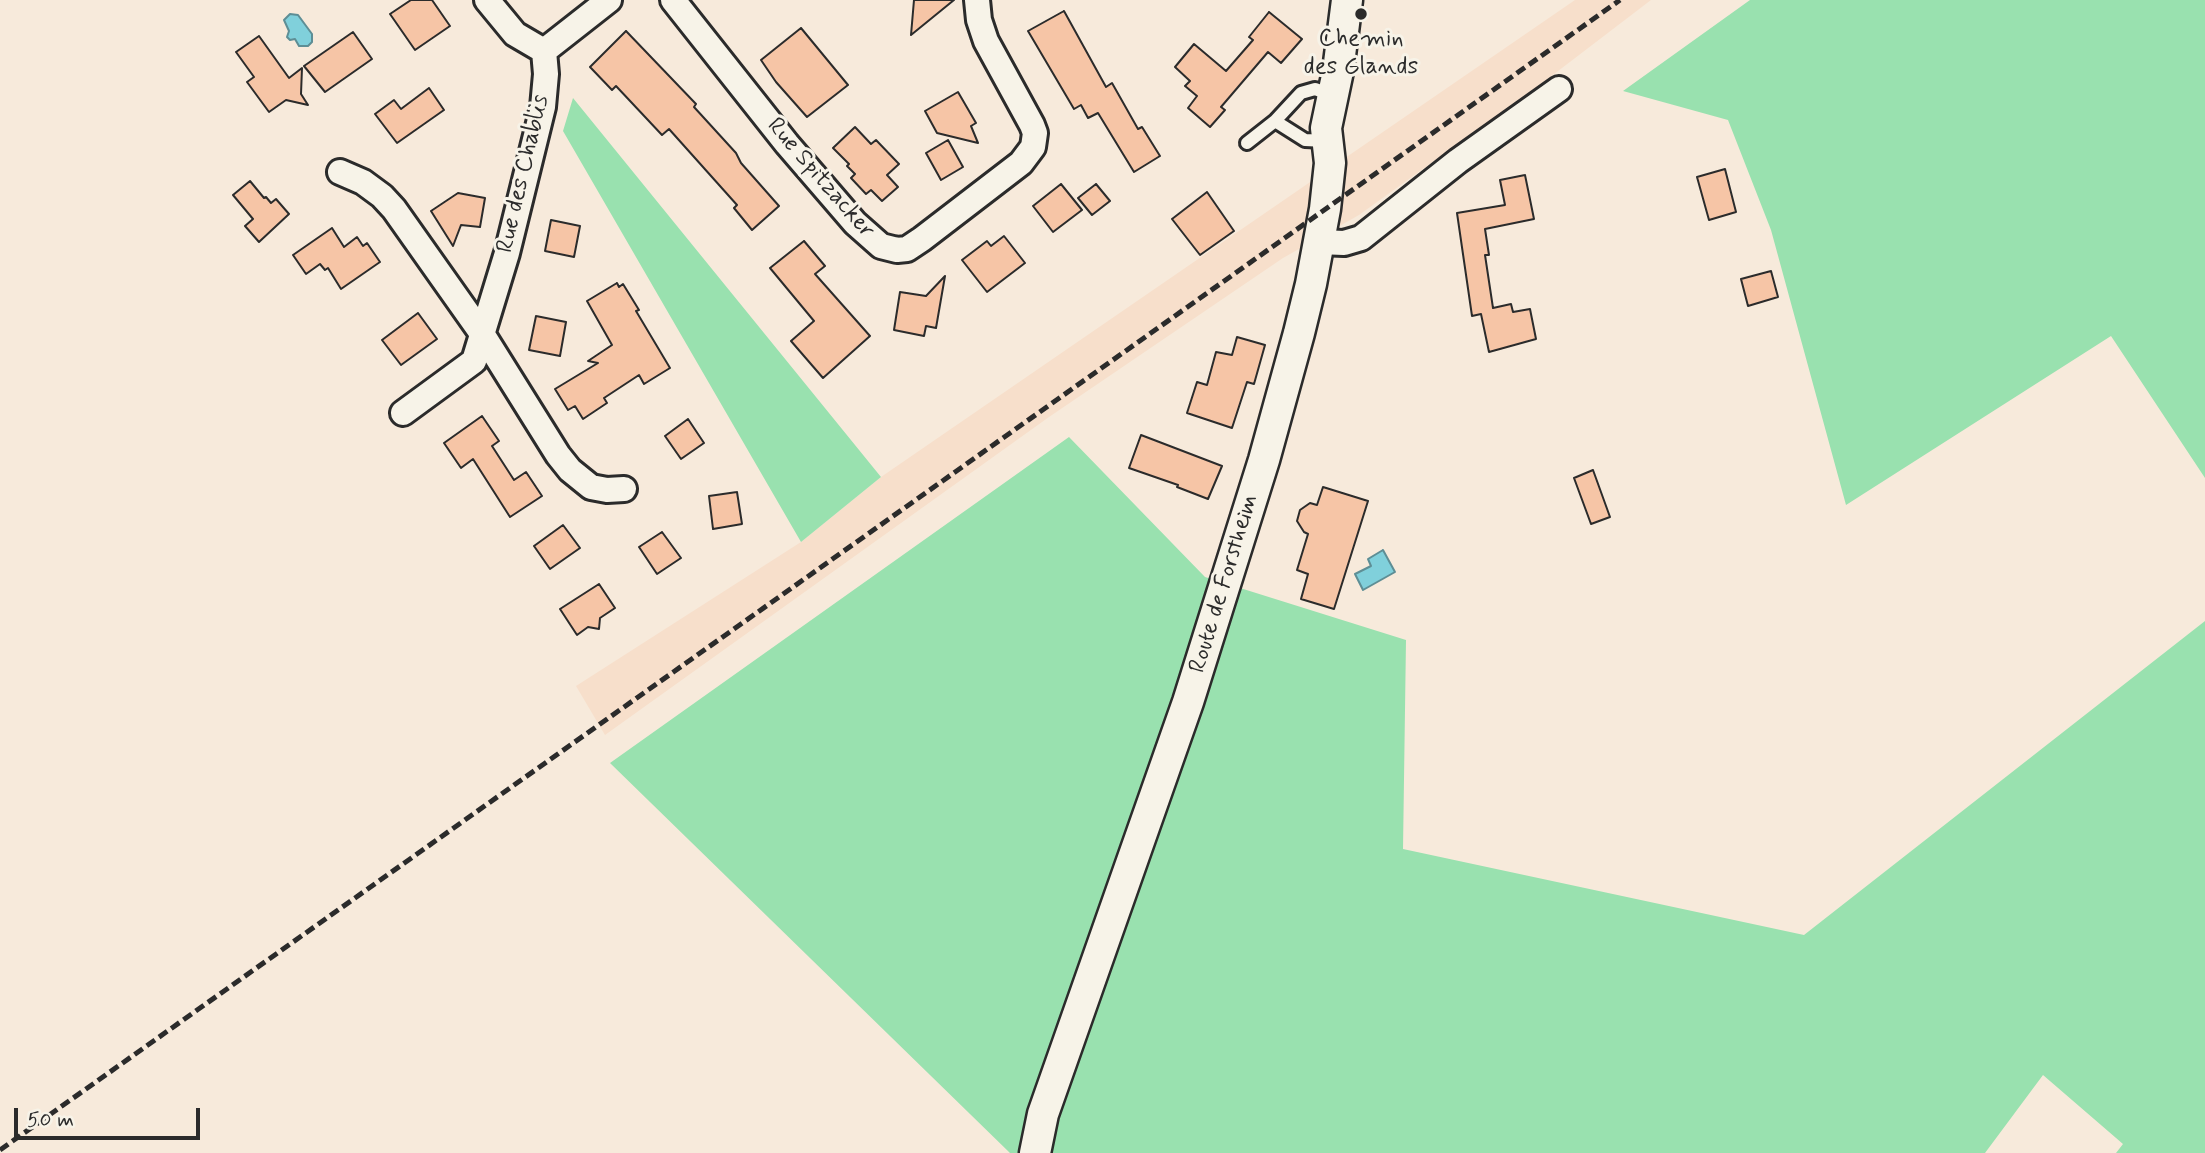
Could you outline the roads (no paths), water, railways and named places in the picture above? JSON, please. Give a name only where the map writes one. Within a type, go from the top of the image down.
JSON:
[{"type":"street","points":[[487,0],[515,34],[544,51],[609,0]]},
{"type":"street","name":"Rue Spitzacker","points":[[673,0],[787,144],[855,223],[881,246],[897,250],[907,249],[922,239],[1021,163],[1033,147],[1035,133],[1032,125],[986,41],[979,20],[977,0]]},
{"type":"street","name":"Route de Forstheim","points":[[1035,1153],[1043,1114],[1188,702],[1264,460],[1299,333],[1319,242],[1330,163],[1326,128],[1338,71],[1347,0]]},
{"type":"street","name":"Rue des Chablis","points":[[403,413],[474,361],[507,253],[543,107],[546,74],[544,51]]},
{"type":"street","points":[[1319,242],[1345,243],[1361,238],[1458,161],[1559,89]]},
{"type":"street","points":[[340,172],[363,182],[394,209],[483,335],[569,470],[591,487],[607,491],[624,489]]},
{"type":"lane","points":[[1247,143],[1275,121],[1301,93],[1315,89],[1333,95]]},
{"type":"lane","points":[[1275,121],[1306,140],[1326,141]]},
{"type":"water","points":[[290,14],[298,15],[312,34],[312,42],[308,46],[299,46],[295,39],[290,40],[287,37],[289,31],[284,20]]},
{"type":"water","points":[[1383,550],[1395,572],[1363,590],[1355,574],[1371,566],[1368,559]]},
{"type":"railway","points":[[0,1150],[1620,0]]},
{"type":"place","name":"Chemin des Glands","points":[[1361,14]]}]
